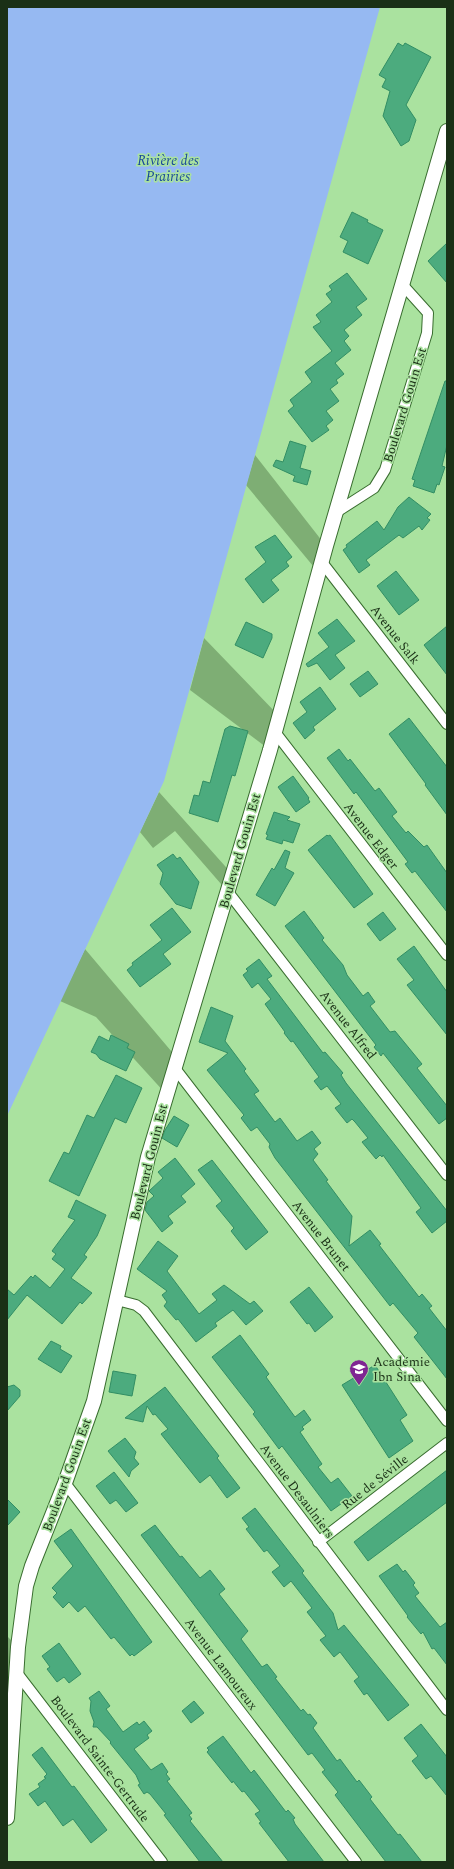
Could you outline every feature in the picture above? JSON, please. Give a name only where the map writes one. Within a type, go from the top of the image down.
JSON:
[{"type":"street","name":"Boulevard Gouin Est","points":[[7,1818],[22,1606],[26,1586],[32,1566],[65,1483],[94,1401],[148,1157],[228,892],[321,561],[447,131]]},
{"type":"street","name":"Boulevard Gouin Est","points":[[336,513],[374,488],[385,470],[427,333],[428,313],[401,284]]},
{"type":"street","name":"Avenue Salk","points":[[321,561],[443,712],[447,724]]},
{"type":"street","name":"Avenue Edger","points":[[274,732],[447,955]]},
{"type":"street","name":"Avenue Alfred","points":[[228,892],[447,1175]]},
{"type":"street","name":"Avenue Brunet","points":[[174,1067],[447,1421]]},
{"type":"street","name":"Avenue Desaulniers","points":[[117,1300],[136,1305],[144,1311],[447,1710]]},
{"type":"street","name":"Rue de Séville","points":[[318,1542],[447,1443]]},
{"type":"street","name":"Avenue Lamoureux","points":[[65,1483],[356,1862]]},
{"type":"street","name":"Boulevard Sainte-Gertrude","points":[[17,1673],[162,1862]]},
{"type":"green space","points":[[255,455],[326,546],[318,572],[246,485]]},
{"type":"green space","points":[[204,638],[279,716],[270,750],[190,690]]},
{"type":"green space","points":[[159,792],[233,875],[228,892],[175,831],[153,848],[140,832]]},
{"type":"green space","points":[[85,949],[177,1058],[166,1094],[96,1017],[60,1001]]},
{"type":"green space","points":[[7,1636],[18,1647],[7,1815]]},
{"type":"water","name":"Rivière des Prairies","points":[[7,7],[380,7],[164,781],[7,1116]]},
{"type":"building","points":[[398,43],[403,46],[405,43],[431,57],[406,105],[416,120],[409,141],[401,146],[383,116],[390,91],[382,87],[386,79],[379,75]]},
{"type":"building","points":[[352,212],[383,230],[368,264],[343,252],[348,241],[340,237]]},
{"type":"building","points":[[447,243],[447,283],[428,261]]},
{"type":"building","points":[[347,273],[367,299],[356,307],[362,315],[344,330],[349,336],[344,341],[351,350],[335,363],[344,374],[336,380],[338,383],[330,389],[339,401],[326,411],[333,420],[326,426],[329,430],[312,442],[288,411],[294,406],[290,400],[312,382],[305,372],[332,351],[313,327],[321,322],[316,315],[332,302],[326,294],[332,290],[329,286]]},
{"type":"building","points":[[445,381],[447,381],[447,445],[442,466],[445,467],[439,485],[437,484],[434,493],[413,486],[415,480],[412,479]]},
{"type":"building","points":[[290,441],[306,446],[300,468],[311,471],[307,485],[293,481],[295,476],[273,466],[276,460],[283,462]]},
{"type":"building","points":[[409,497],[431,514],[427,518],[430,520],[422,530],[419,526],[403,538],[399,535],[366,560],[370,565],[359,573],[343,550],[347,547],[346,545],[377,521],[384,530],[398,507]]},
{"type":"building","points":[[275,535],[292,557],[286,562],[289,566],[271,580],[279,590],[263,603],[245,579],[266,562],[255,547]]},
{"type":"building","points":[[396,571],[419,600],[399,615],[377,586]]},
{"type":"building","points":[[337,619],[355,641],[335,655],[345,668],[330,680],[317,663],[308,667],[306,664],[329,647],[318,633]]},
{"type":"building","points":[[246,622],[272,634],[272,638],[263,658],[235,645]]},
{"type":"building","points":[[447,626],[447,675],[424,645]]},
{"type":"building","points":[[368,671],[378,684],[360,697],[350,684]]},
{"type":"building","points":[[320,687],[336,709],[313,727],[315,730],[305,739],[293,723],[307,712],[300,702]]},
{"type":"building","points":[[409,718],[447,767],[447,815],[389,734]]},
{"type":"building","points":[[230,726],[248,731],[235,776],[232,775],[218,822],[189,813],[194,795],[199,796],[203,781],[210,783],[225,729]]},
{"type":"building","points":[[339,749],[348,761],[350,759],[375,791],[379,788],[397,812],[392,816],[406,833],[408,831],[424,847],[427,845],[447,873],[447,912],[415,871],[412,873],[405,864],[408,862],[356,792],[354,794],[327,758]]},
{"type":"building","points":[[293,776],[309,798],[308,799],[310,802],[296,812],[278,787]]},
{"type":"building","points":[[274,812],[290,817],[287,820],[300,824],[293,843],[283,840],[282,844],[266,839],[268,835],[266,834]]},
{"type":"building","points":[[327,835],[330,835],[373,894],[354,908],[308,850]]},
{"type":"building","points":[[285,850],[290,852],[285,868],[294,873],[275,906],[256,895],[272,868],[274,870]]},
{"type":"building","points":[[173,854],[177,859],[180,857],[199,882],[191,909],[176,904],[160,884],[163,873],[157,865]]},
{"type":"building","points":[[172,908],[191,932],[163,954],[171,964],[140,987],[127,970],[133,965],[132,963],[162,940],[150,925]]},
{"type":"building","points":[[304,911],[324,938],[322,940],[343,965],[347,975],[363,996],[368,992],[375,1002],[370,1006],[390,1032],[395,1031],[422,1064],[417,1068],[447,1106],[447,1118],[439,1124],[383,1053],[381,1056],[374,1047],[376,1045],[285,926]]},
{"type":"building","points":[[383,912],[396,929],[380,941],[367,924]]},
{"type":"building","points":[[414,946],[447,992],[447,1035],[407,985],[414,980],[397,959]]},
{"type":"building","points":[[259,959],[272,976],[267,979],[323,1053],[325,1052],[343,1073],[341,1075],[346,1083],[447,1211],[447,1221],[432,1233],[416,1212],[421,1208],[383,1155],[382,1157],[380,1155],[376,1159],[362,1142],[368,1138],[352,1119],[347,1123],[335,1108],[341,1104],[327,1086],[321,1090],[314,1081],[319,1077],[293,1041],[291,1042],[284,1033],[285,1032],[265,1004],[271,999],[258,983],[252,988],[243,975],[248,971],[246,969]]},
{"type":"building","points":[[211,1007],[233,1016],[225,1041],[246,1069],[244,1071],[259,1091],[254,1094],[275,1122],[280,1118],[297,1141],[312,1131],[321,1143],[314,1149],[318,1154],[313,1160],[328,1180],[326,1181],[352,1216],[349,1246],[370,1230],[381,1244],[379,1245],[419,1297],[422,1294],[432,1306],[429,1308],[447,1331],[447,1379],[414,1337],[418,1333],[393,1303],[390,1306],[275,1158],[269,1147],[270,1144],[257,1127],[251,1131],[241,1118],[244,1115],[207,1070],[228,1053],[199,1042]]},
{"type":"building","points":[[111,1035],[129,1044],[127,1048],[135,1052],[126,1071],[100,1059],[96,1054],[91,1052],[99,1036],[109,1041]]},
{"type":"building","points":[[116,1075],[142,1088],[126,1123],[115,1118],[79,1196],[49,1181],[64,1152],[69,1154],[87,1115],[94,1118]]},
{"type":"building","points":[[174,1116],[189,1125],[177,1147],[162,1138]]},
{"type":"building","points":[[175,1158],[195,1184],[181,1196],[186,1202],[168,1216],[173,1223],[162,1232],[145,1210],[147,1202],[154,1196],[149,1191],[163,1178],[158,1172]]},
{"type":"building","points":[[212,1160],[268,1232],[246,1250],[231,1231],[234,1228],[216,1206],[222,1201],[198,1170]]},
{"type":"building","points":[[76,1200],[106,1215],[97,1236],[84,1255],[87,1257],[71,1278],[92,1293],[82,1304],[80,1302],[62,1324],[27,1295],[7,1320],[7,1289],[14,1295],[31,1276],[33,1278],[35,1275],[50,1288],[65,1269],[52,1259],[56,1254],[52,1251],[75,1220],[68,1217]]},
{"type":"building","points":[[158,1241],[178,1256],[167,1271],[199,1314],[217,1300],[212,1294],[224,1285],[250,1304],[254,1301],[263,1311],[246,1325],[233,1310],[215,1323],[217,1326],[196,1342],[178,1319],[176,1320],[164,1306],[167,1302],[162,1295],[167,1291],[137,1269]]},
{"type":"building","points":[[309,1287],[333,1317],[315,1332],[290,1302]]},
{"type":"building","points":[[240,1335],[269,1374],[266,1377],[295,1417],[304,1410],[311,1420],[302,1427],[304,1429],[300,1432],[322,1464],[318,1467],[331,1483],[338,1478],[352,1496],[331,1511],[282,1446],[279,1449],[253,1414],[255,1412],[212,1357]]},
{"type":"building","points":[[51,1341],[61,1346],[60,1349],[72,1356],[61,1373],[38,1359]]},
{"type":"building","points":[[375,1365],[407,1415],[400,1420],[413,1441],[389,1458],[342,1385]]},
{"type":"building","points":[[113,1371],[136,1375],[132,1396],[109,1392]]},
{"type":"building","points":[[14,1385],[20,1390],[20,1396],[7,1411],[7,1387]]},
{"type":"building","points":[[165,1387],[219,1456],[217,1458],[240,1488],[227,1498],[210,1475],[200,1483],[161,1434],[168,1429],[155,1414],[153,1415],[147,1406],[143,1422],[125,1418]]},
{"type":"building","points":[[125,1438],[136,1452],[134,1458],[139,1464],[131,1471],[129,1477],[108,1451]]},
{"type":"building","points":[[447,1470],[447,1502],[368,1561],[354,1542]]},
{"type":"building","points":[[114,1472],[138,1503],[126,1512],[116,1500],[110,1504],[96,1486]]},
{"type":"building","points":[[7,1499],[20,1512],[7,1526]]},
{"type":"building","points":[[255,1508],[304,1571],[302,1573],[333,1613],[338,1630],[344,1625],[409,1705],[388,1721],[367,1693],[364,1695],[354,1681],[359,1677],[340,1652],[334,1657],[320,1640],[326,1636],[307,1612],[312,1608],[291,1581],[284,1587],[272,1572],[280,1566],[267,1550],[264,1552],[246,1529],[249,1527],[242,1518]]},
{"type":"building","points":[[155,1525],[180,1557],[182,1556],[200,1578],[210,1570],[225,1589],[219,1594],[248,1631],[241,1639],[262,1667],[267,1664],[277,1677],[275,1678],[301,1711],[303,1709],[308,1715],[310,1714],[317,1723],[313,1728],[337,1761],[340,1759],[357,1782],[359,1780],[372,1797],[370,1799],[398,1835],[400,1834],[422,1862],[386,1862],[335,1795],[338,1792],[322,1772],[325,1770],[312,1753],[308,1755],[141,1535]]},
{"type":"building","points":[[71,1529],[152,1642],[134,1656],[132,1654],[130,1656],[114,1637],[111,1639],[85,1606],[78,1612],[69,1602],[63,1608],[53,1597],[57,1593],[52,1588],[73,1566],[54,1541]]},
{"type":"building","points":[[397,1564],[403,1572],[405,1570],[415,1583],[413,1585],[419,1593],[415,1596],[440,1627],[447,1622],[447,1665],[434,1648],[432,1649],[423,1632],[421,1634],[407,1617],[408,1616],[379,1576]]},
{"type":"building","points":[[59,1643],[81,1674],[69,1683],[64,1677],[57,1682],[47,1669],[50,1667],[42,1656]]},
{"type":"building","points":[[99,1691],[110,1706],[106,1709],[123,1732],[137,1722],[139,1725],[144,1721],[152,1731],[147,1735],[149,1738],[134,1749],[151,1770],[162,1763],[168,1772],[166,1774],[170,1779],[167,1781],[192,1813],[189,1815],[192,1819],[190,1821],[223,1862],[200,1862],[150,1794],[147,1792],[144,1794],[138,1785],[140,1784],[136,1775],[110,1743],[111,1742],[97,1727],[93,1727],[94,1722],[90,1711],[91,1701],[89,1698]]},
{"type":"building","points":[[194,1701],[204,1713],[191,1723],[182,1711]]},
{"type":"building","points":[[421,1724],[447,1757],[447,1796],[431,1776],[426,1779],[412,1761],[418,1756],[404,1738]]},
{"type":"building","points":[[223,1736],[251,1773],[254,1770],[286,1812],[288,1810],[295,1818],[293,1819],[295,1824],[324,1862],[289,1862],[259,1823],[261,1822],[255,1814],[260,1811],[244,1791],[242,1792],[233,1781],[232,1783],[207,1752],[209,1750],[207,1748]]},
{"type":"building","points":[[42,1747],[107,1830],[91,1843],[73,1819],[63,1826],[45,1801],[38,1806],[29,1794],[40,1787],[38,1784],[46,1778],[44,1777],[47,1774],[32,1755]]},
{"type":"place","name":"Académie Ibn Sina","points":[[359,1386]]}]
